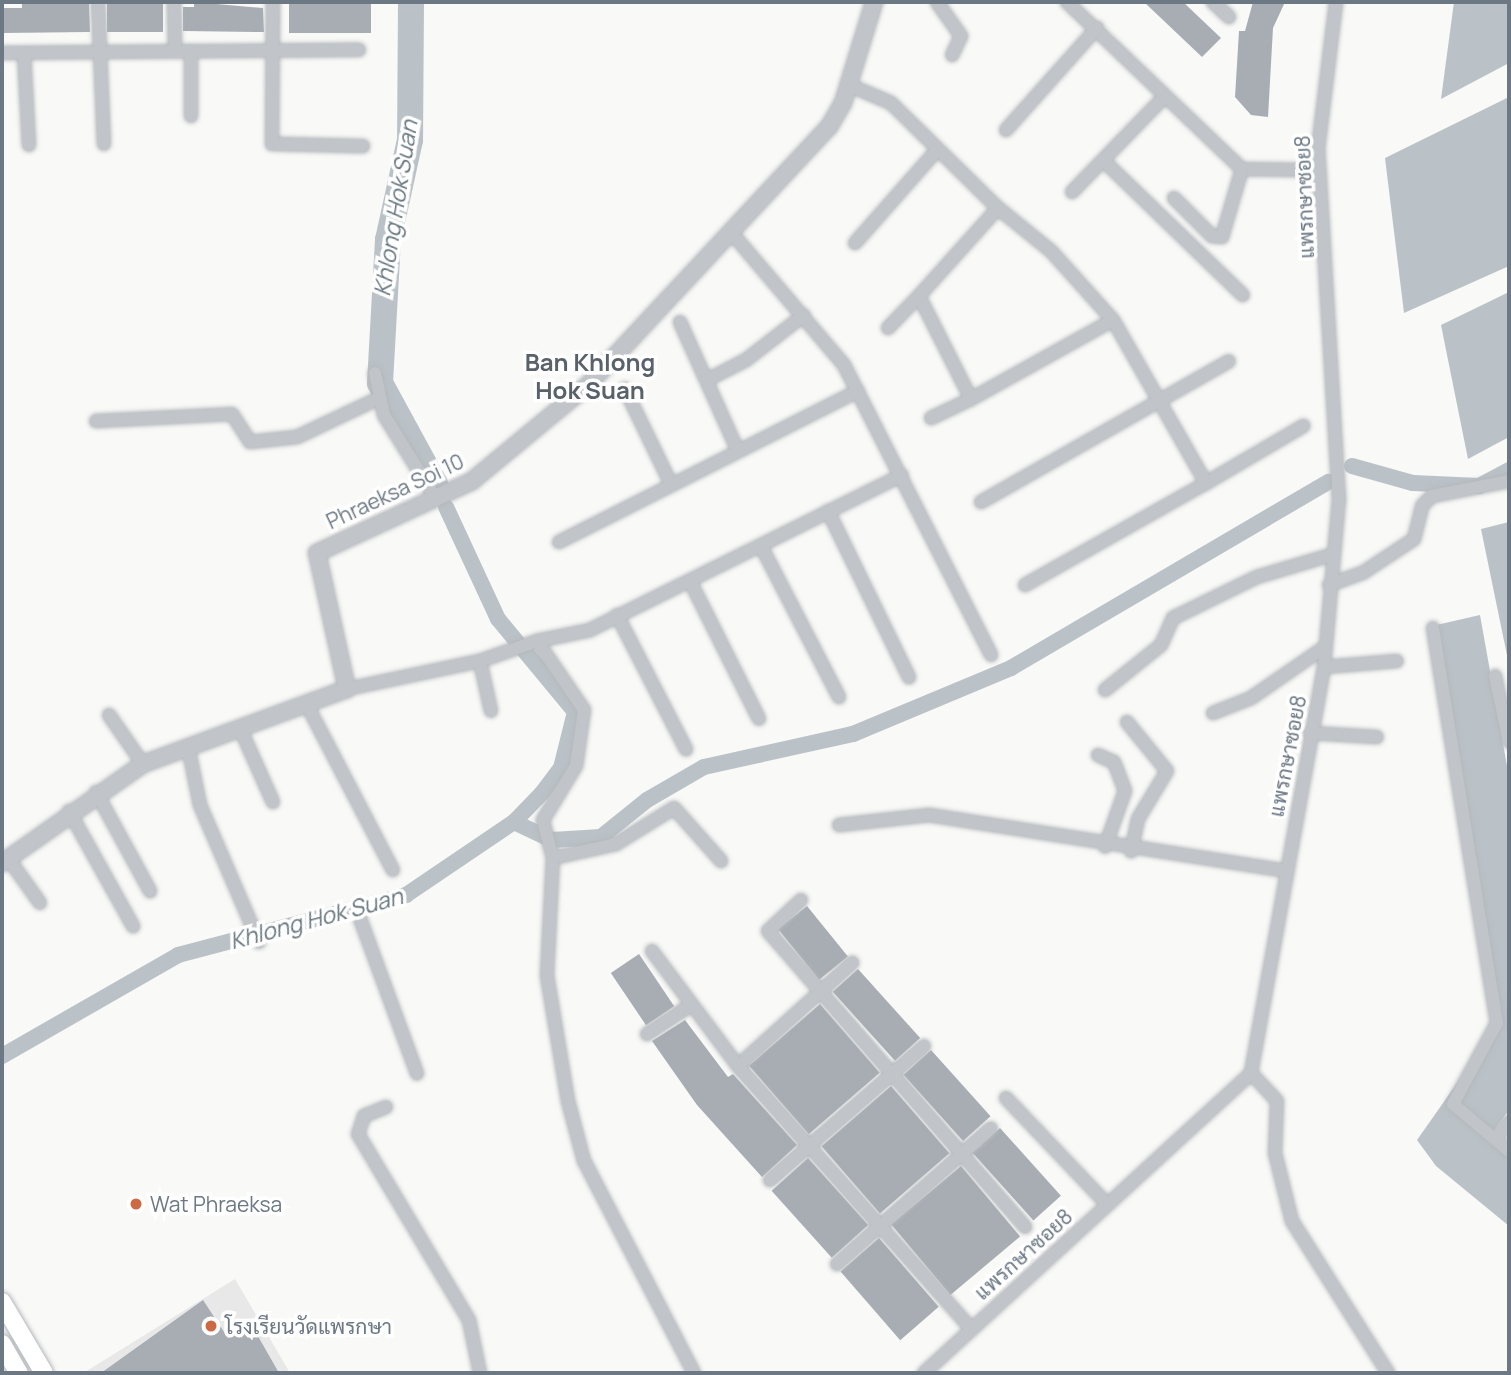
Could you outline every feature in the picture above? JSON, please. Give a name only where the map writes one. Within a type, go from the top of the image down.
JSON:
[{"type":"main road","points":[[2,1302],[44,1373]]},
{"type":"main road","points":[[2,1344],[19,1373]]},
{"type":"street","points":[[98,2],[104,144]]},
{"type":"street","points":[[174,2],[175,51]]},
{"type":"street","points":[[273,2],[275,147],[363,146]]},
{"type":"street","name":"Phraeksa Soi 10","points":[[347,689],[317,553],[435,497],[526,442],[815,146],[849,85],[874,2]]},
{"type":"street","points":[[937,2],[961,36],[953,55]]},
{"type":"street","points":[[1067,2],[1242,169],[1318,170]]},
{"type":"street","points":[[1213,2],[1229,17]]},
{"type":"street","name":"แพรกษาซอย8","points":[[924,1373],[970,1327],[1251,1073],[1284,871],[1324,667],[1340,454],[1318,170],[1336,2]]},
{"type":"street","points":[[1006,130],[1097,28]]},
{"type":"street","points":[[2,53],[359,50]]},
{"type":"street","points":[[191,51],[191,116]]},
{"type":"street","points":[[24,52],[29,145]]},
{"type":"street","points":[[849,85],[891,103],[998,208],[1052,251],[1113,320],[1206,483]]},
{"type":"street","points":[[1072,192],[1164,97]]},
{"type":"street","points":[[855,243],[937,150]]},
{"type":"street","points":[[1104,161],[1243,295]]},
{"type":"street","points":[[1174,198],[1212,236],[1222,237],[1242,169]]},
{"type":"street","points":[[888,328],[998,208]]},
{"type":"street","points":[[730,231],[804,315],[858,391],[991,655]]},
{"type":"street","points":[[919,296],[971,399]]},
{"type":"street","points":[[708,380],[746,360],[804,315]]},
{"type":"street","points":[[931,418],[971,399],[1113,320]]},
{"type":"street","points":[[680,322],[738,451]]},
{"type":"street","points":[[981,502],[1160,403],[1229,361]]},
{"type":"street","points":[[375,373],[377,398],[435,497]]},
{"type":"street","points":[[625,389],[670,482]]},
{"type":"street","points":[[559,541],[670,482],[858,391]]},
{"type":"street","points":[[96,421],[232,414],[250,442],[297,437],[377,398]]},
{"type":"street","points":[[1025,585],[1303,426]]},
{"type":"street","points":[[40,903],[5,860],[96,792],[143,764],[347,689],[480,661],[533,642],[578,634],[902,475]]},
{"type":"street","points":[[1329,585],[1364,572],[1414,539],[1422,506],[1432,496],[1509,481]]},
{"type":"street","points":[[828,511],[909,677]]},
{"type":"street","points":[[761,546],[839,697]]},
{"type":"street","points":[[1105,690],[1161,645],[1173,618],[1257,577],[1331,555]]},
{"type":"street","points":[[690,581],[760,719]]},
{"type":"street","points":[[617,615],[686,749]]},
{"type":"street","points":[[1433,628],[1497,1023],[1453,1104],[1509,1151]]},
{"type":"street","points":[[533,642],[578,698],[585,730],[576,766],[544,827],[552,852],[547,975],[584,1161],[694,1373]]},
{"type":"street","points":[[1213,713],[1251,698],[1325,647]]},
{"type":"street","points":[[480,661],[491,711]]},
{"type":"street","points":[[1324,667],[1396,661]]},
{"type":"street","points":[[1495,676],[1509,743]]},
{"type":"street","points":[[307,705],[393,870]]},
{"type":"street","points":[[109,715],[143,764]]},
{"type":"street","points":[[1127,722],[1167,771],[1138,818],[1132,851]]},
{"type":"street","points":[[240,728],[273,802]]},
{"type":"street","points":[[1310,733],[1377,737]]},
{"type":"street","points":[[188,746],[200,805],[260,942]]},
{"type":"street","points":[[1098,755],[1114,762],[1125,791],[1105,847]]},
{"type":"street","points":[[96,792],[150,891]]},
{"type":"street","points":[[552,852],[616,844],[674,808],[721,861]]},
{"type":"street","points":[[69,811],[134,926]]},
{"type":"street","points":[[839,825],[929,815],[1105,847],[1284,871]]},
{"type":"street","points":[[801,900],[768,929],[819,992],[964,1154],[1025,1227]]},
{"type":"street","points":[[358,912],[417,1073]]},
{"type":"street","points":[[652,951],[738,1066],[970,1327]]},
{"type":"street","points":[[738,1066],[852,963]]},
{"type":"street","points":[[647,1034],[691,1005]]},
{"type":"street","points":[[769,1180],[924,1046]]},
{"type":"street","points":[[1251,1073],[1277,1101],[1275,1153],[1292,1221],[1388,1373]]},
{"type":"street","points":[[1006,1098],[1107,1204]]},
{"type":"street","points":[[386,1107],[364,1116],[358,1134],[469,1320],[480,1373]]},
{"type":"street","points":[[1495,1139],[1509,1122]]},
{"type":"street","points":[[837,1264],[883,1229],[992,1128]]},
{"type":"shaded area","points":[[1454,2],[1509,2],[1509,63],[1441,99]]},
{"type":"shaded area","points":[[1509,97],[1509,266],[1404,313],[1385,158]]},
{"type":"shaded area","points":[[1509,292],[1509,437],[1468,459],[1441,325]]},
{"type":"shaded area","points":[[1509,522],[1509,665],[1481,529]]},
{"type":"shaded area","points":[[1480,615],[1509,777],[1509,1110],[1490,1135],[1509,1152],[1509,1226],[1436,1166],[1417,1140],[1493,1032],[1432,626]]},
{"type":"shaded area","name":"โรงเรียนวัดแพรกษา","points":[[235,1279],[290,1373],[85,1372]]},
{"type":"building","points":[[22,2],[89,2],[90,32],[2,33],[2,8],[22,8]]},
{"type":"building","points":[[107,2],[163,2],[163,32],[107,32]]},
{"type":"building","points":[[194,2],[263,8],[264,32],[183,31],[183,7],[194,7]]},
{"type":"building","points":[[289,2],[371,2],[371,33],[289,33]]},
{"type":"building","points":[[1144,2],[1183,2],[1221,38],[1202,57]]},
{"type":"building","points":[[1253,2],[1285,2],[1273,28],[1268,117],[1251,115],[1235,97],[1239,31],[1245,31]]},
{"type":"building","points":[[807,906],[848,957],[819,980],[778,929]]},
{"type":"building","points":[[639,954],[674,1006],[646,1025],[611,973]]},
{"type":"building","points":[[858,969],[920,1038],[895,1061],[833,992]]},
{"type":"building","points":[[820,1004],[880,1073],[809,1134],[749,1066]]},
{"type":"building","points":[[685,1020],[728,1077],[733,1074],[797,1145],[762,1177],[697,1105],[652,1041]]},
{"type":"building","points":[[931,1050],[991,1116],[963,1141],[904,1075]]},
{"type":"building","points":[[891,1086],[949,1153],[880,1214],[822,1146]]},
{"type":"building","points":[[1000,1128],[1061,1196],[1033,1220],[973,1153]]},
{"type":"building","points":[[808,1158],[868,1225],[832,1258],[772,1191]]},
{"type":"building","points":[[961,1166],[1020,1236],[950,1295],[891,1224]]},
{"type":"building","points":[[879,1238],[939,1307],[900,1340],[841,1271]]},
{"type":"building","name":"โรงเรียนวัดแพรกษา","points":[[203,1300],[228,1338],[251,1324],[279,1373],[101,1373]]},
{"type":"waterway","name":"Khlong Hok Suan","points":[[411,2],[410,140],[388,240],[380,383],[435,484]]},
{"type":"waterway","points":[[1352,466],[1413,483],[1479,486],[1509,470]]},
{"type":"waterway","points":[[514,822],[552,840],[601,837],[647,800],[704,767],[853,734],[1011,668],[1328,482]]},
{"type":"waterway","name":"Khlong Hok Suan","points":[[2,1056],[178,955],[406,895],[514,822],[542,793],[561,768],[575,712],[498,619],[446,507]]},
{"type":"place","name":"Wat Phraeksa","points":[[136,1204]]},
{"type":"place","name":"โรงเรียนวัดแพรกษา","points":[[211,1326]]},
{"type":"district","name":"Ban Khlong Hok Suan","points":[[590,376]]}]
